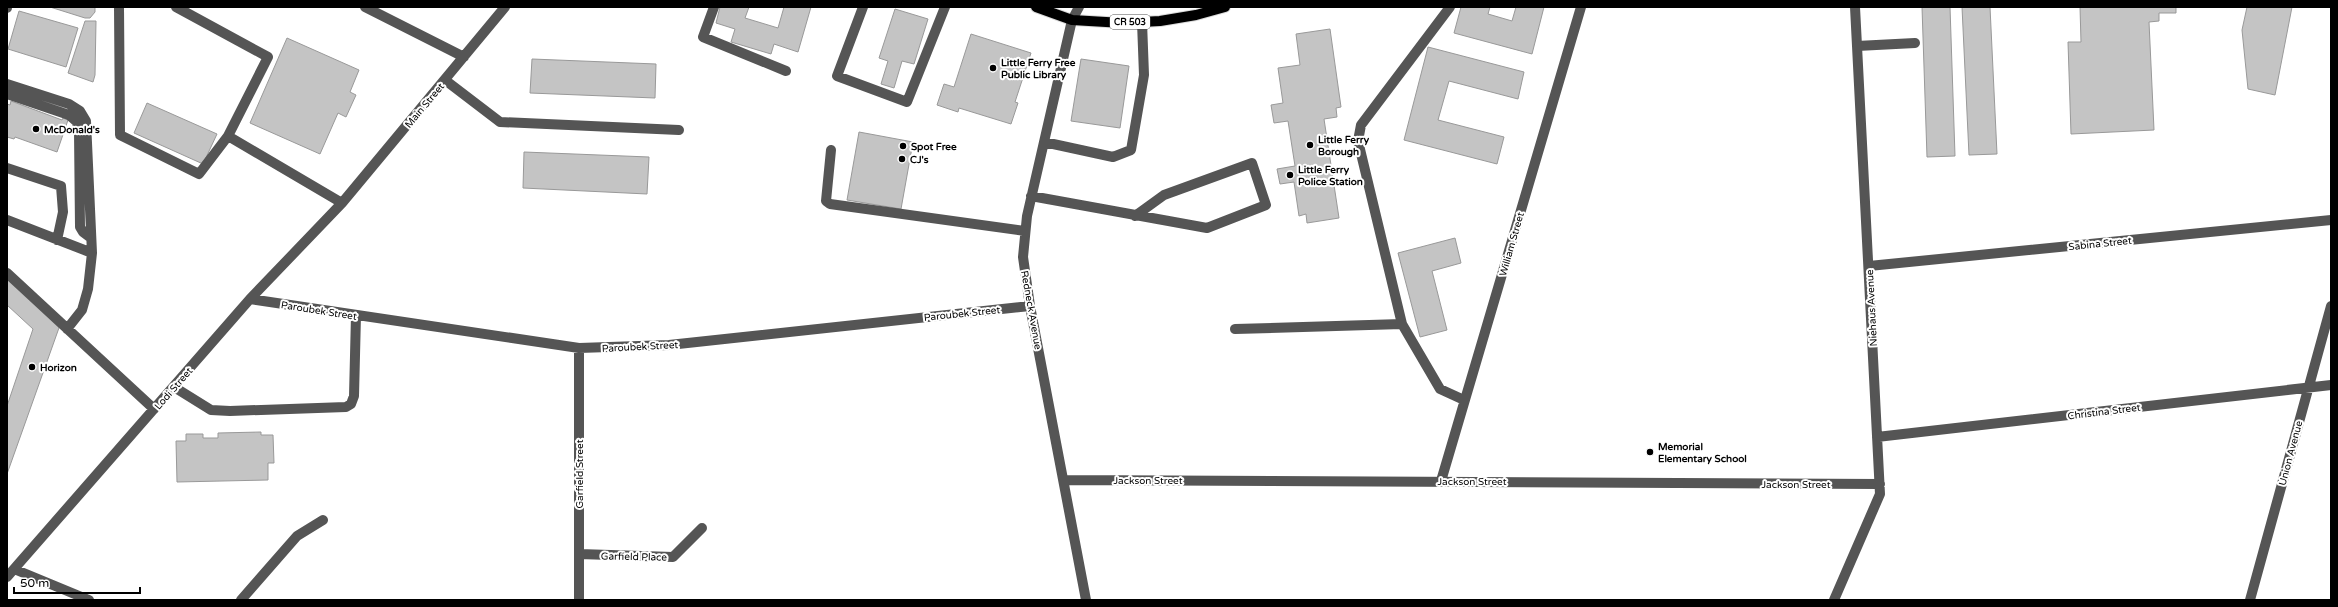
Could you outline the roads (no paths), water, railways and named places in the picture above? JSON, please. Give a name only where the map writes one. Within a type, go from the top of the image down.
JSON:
[{"type":"main road","name":"CR 503","points":[[1036,7],[1072,20],[1142,22],[1196,15],[1225,7]]},
{"type":"street","points":[[119,7],[120,135],[199,174],[228,136],[268,57],[176,7]]},
{"type":"street","points":[[365,7],[464,57]]},
{"type":"street","name":"Main Street","points":[[342,202],[505,7]]},
{"type":"street","points":[[714,7],[703,37],[786,71]]},
{"type":"street","points":[[863,7],[838,76],[907,102],[945,7]]},
{"type":"street","name":"Redneck Avenue","points":[[1079,7],[1072,20],[1031,196],[1025,231],[1023,256],[1030,306],[1086,600]]},
{"type":"street","points":[[1450,7],[1361,125],[1358,141],[1402,324],[1440,389],[1464,400]]},
{"type":"street","name":"William Street","points":[[1441,481],[1581,7]]},
{"type":"street","name":"Niehaus Avenue","points":[[1834,600],[1880,494],[1856,7]]},
{"type":"street","points":[[1044,142],[1113,157],[1131,150],[1144,75],[1142,22]]},
{"type":"street","points":[[1857,46],[1915,44]]},
{"type":"street","points":[[445,80],[500,122],[680,130]]},
{"type":"street","points":[[7,84],[69,104],[80,111],[88,126],[92,253],[88,289],[82,310],[67,329]]},
{"type":"street","points":[[7,94],[69,115],[76,122],[79,132],[80,227],[82,232],[92,238]]},
{"type":"street","points":[[228,136],[342,202]]},
{"type":"street","points":[[831,150],[826,200],[830,204],[1025,231]]},
{"type":"street","points":[[1031,196],[1135,216],[1207,228],[1266,205],[1252,163],[1164,195],[1135,216]]},
{"type":"street","points":[[7,168],[61,186],[64,212],[57,240]]},
{"type":"street","name":"Lodi Street","points":[[10,573],[250,299],[342,202]]},
{"type":"street","points":[[7,220],[92,253]]},
{"type":"street","name":"Sabina Street","points":[[1869,266],[2331,220]]},
{"type":"street","points":[[7,273],[154,409]]},
{"type":"street","name":"Paroubek Street","points":[[250,299],[579,348],[669,345],[1030,306]]},
{"type":"street","name":"Union Avenue","points":[[2250,600],[2331,306]]},
{"type":"street","points":[[174,387],[211,410],[230,411],[346,407],[351,404],[354,396],[356,315]]},
{"type":"street","points":[[1235,329],[1402,324]]},
{"type":"street","name":"Garfield Street","points":[[579,348],[579,600]]},
{"type":"street","name":"Christina Street","points":[[1878,437],[2331,386]]},
{"type":"street","name":"Jackson Street","points":[[1064,480],[1880,484]]},
{"type":"street","points":[[241,600],[297,536],[323,520]]},
{"type":"street","name":"Garfield Place","points":[[579,554],[673,556],[702,528]]},
{"type":"street","points":[[10,573],[89,600]]},
{"type":"place","name":"Little Ferry Free Public Library","points":[[993,68]]},
{"type":"place","name":"McDonald's","points":[[36,129]]},
{"type":"place","name":"Little Ferry Borough","points":[[1310,145]]},
{"type":"place","name":"Spot Free","points":[[903,146]]},
{"type":"place","name":"CJ's","points":[[902,159]]},
{"type":"place","name":"Little Ferry Police Station","points":[[1290,175]]},
{"type":"place","name":"Horizon","points":[[32,367]]},
{"type":"place","name":"Memorial Elementary School","points":[[1650,452]]}]
